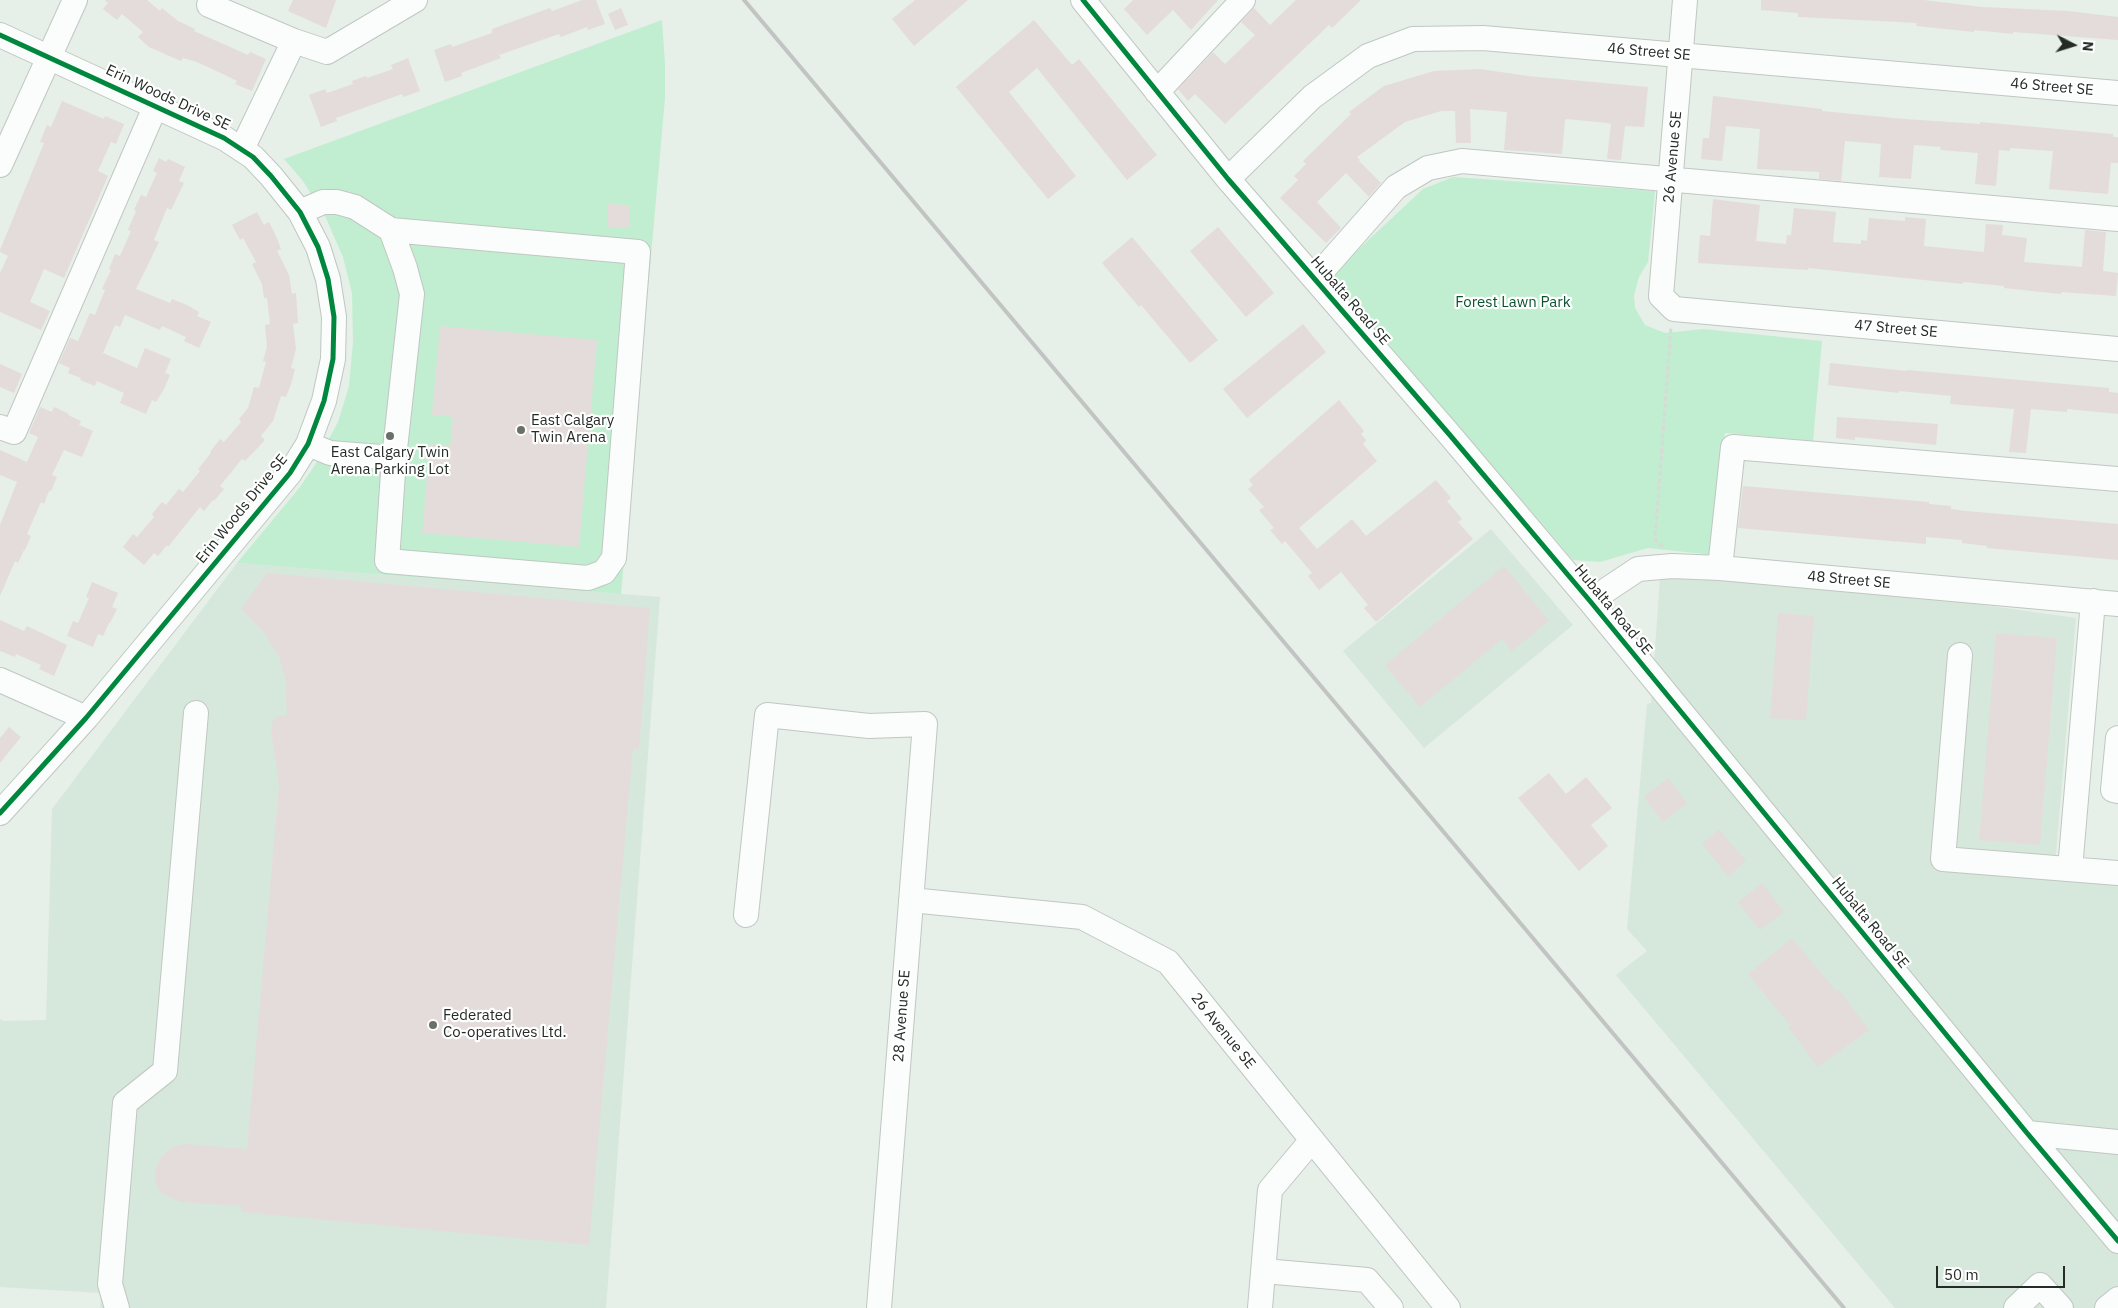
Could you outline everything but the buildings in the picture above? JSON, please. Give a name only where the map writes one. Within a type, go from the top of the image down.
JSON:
[{"type":"street","points":[[0,165],[75,0]]},
{"type":"street","points":[[210,2],[294,41],[327,52],[415,0]]},
{"type":"street","name":"Hubalta Road SE","points":[[1083,0],[1228,180],[1449,434],[1590,602],[2026,1133],[2118,1240]]},
{"type":"street","points":[[1157,92],[1243,0]]},
{"type":"street","name":"26 Avenue SE","points":[[1674,309],[1661,296],[1685,0]]},
{"type":"street","name":"Erin Woods Drive SE","points":[[0,35],[156,105],[224,138],[242,149],[271,176],[300,212],[318,247],[328,279],[334,317],[333,359],[324,401],[308,444],[290,473],[86,718],[1,809]]},
{"type":"street","name":"46 Street SE","points":[[1228,180],[1312,97],[1368,56],[1413,39],[1483,38],[2118,93]]},
{"type":"street","points":[[242,149],[294,41]]},
{"type":"street","points":[[0,427],[14,432],[156,105]]},
{"type":"street","points":[[1315,280],[1396,187],[1428,168],[1462,161],[2118,219]]},
{"type":"street","points":[[300,212],[323,202],[337,202],[355,207],[391,230],[638,252],[614,558],[604,572],[588,578],[387,561],[394,458],[412,294],[391,230]]},
{"type":"street","name":"47 Street SE","points":[[1674,309],[2118,349]]},
{"type":"street","points":[[308,444],[330,453],[394,458]]},
{"type":"street","points":[[1720,568],[1733,446],[2118,479]]},
{"type":"street","name":"48 Street SE","points":[[1590,602],[1638,568],[1672,566],[1720,568],[2118,604]]},
{"type":"street","points":[[2070,870],[2093,602]]},
{"type":"street","points":[[1960,654],[1943,859],[2118,873]]},
{"type":"street","points":[[0,680],[86,718]]},
{"type":"street","points":[[117,1308],[110,1284],[125,1103],[165,1071],[196,713]]},
{"type":"street","name":"28 Avenue SE","points":[[746,915],[766,715],[869,726],[925,724],[879,1308]]},
{"type":"street","points":[[2118,738],[2113,790],[2118,791]]},
{"type":"street","name":"26 Avenue SE","points":[[911,900],[1082,917],[1168,962],[1448,1308]]},
{"type":"street","points":[[2026,1133],[2118,1142]]},
{"type":"street","points":[[1260,1308],[1270,1190],[1312,1140]]},
{"type":"street","points":[[1264,1272],[1367,1280],[1391,1308]]},
{"type":"street","points":[[2016,1308],[2040,1286],[2061,1308]]},
{"type":"path","points":[[1672,566],[1671,556],[1655,540],[1674,309]]},
{"type":"shaded area","points":[[1491,529],[1573,625],[1424,748],[1343,651]]},
{"type":"shaded area","points":[[237,563],[660,597],[606,1308],[100,1308],[101,1293],[0,1287],[0,1019],[3,1021],[46,1020],[52,809]]},
{"type":"shaded area","points":[[1720,568],[2076,618],[2054,877],[2118,883],[2118,1308],[1895,1308],[1616,975],[1647,951],[1627,929],[1647,704],[1651,703],[1660,578]]},
{"type":"green space","points":[[662,20],[665,98],[621,594],[237,563],[300,487],[315,465],[338,422],[349,386],[353,342],[352,293],[343,257],[325,216],[303,181],[284,159]]},
{"type":"green space","name":"Forest Lawn Park","points":[[1453,177],[1655,191],[1648,262],[1639,277],[1634,295],[1635,308],[1645,325],[1665,333],[1703,329],[1822,341],[1813,441],[1725,433],[1713,555],[1648,548],[1600,562],[1573,560],[1330,276],[1423,189]]},
{"type":"railway","points":[[744,0],[1844,1308]]},
{"type":"cycle path","points":[[1083,0],[1228,179],[1449,434],[1590,601],[2118,1241]]},
{"type":"cycle path","points":[[0,35],[224,138],[253,157],[300,212],[318,247],[328,279],[334,317],[333,359],[324,401],[308,444],[290,473],[86,718],[0,813]]},
{"type":"place","name":"East Calgary Twin Arena","points":[[521,430]]},
{"type":"place","name":"East Calgary Twin Arena Parking Lot","points":[[390,436]]},
{"type":"place","name":"Federated Co-operatives Ltd.","points":[[433,1025]]}]
